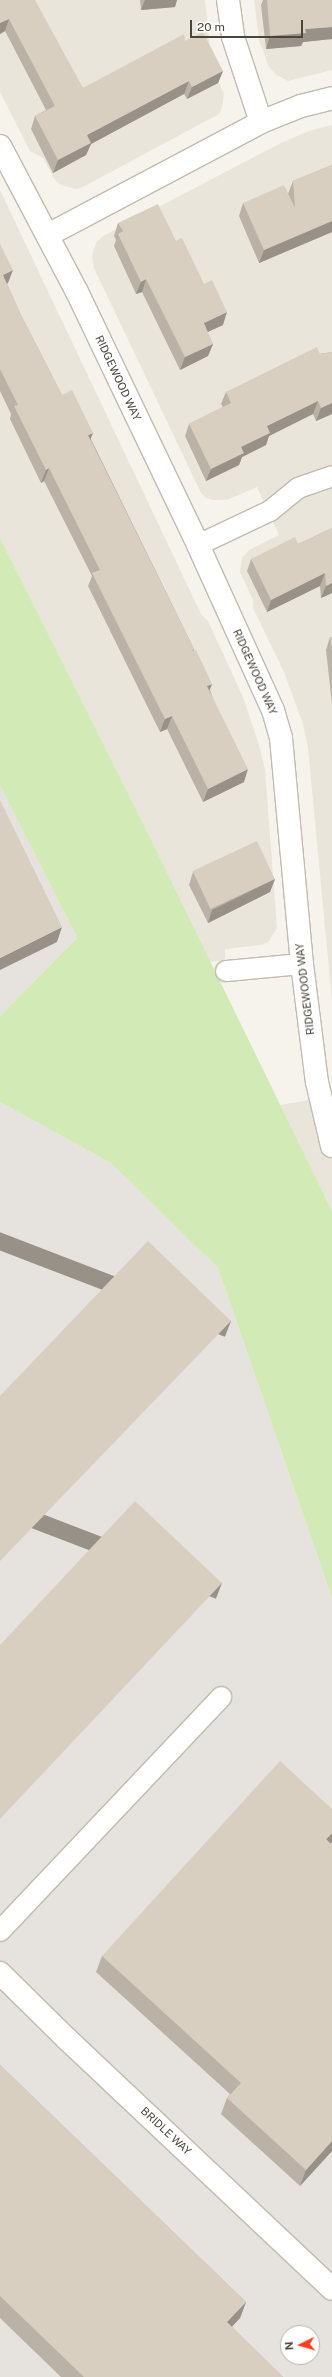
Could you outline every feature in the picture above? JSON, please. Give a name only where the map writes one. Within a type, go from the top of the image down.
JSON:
[{"type":"street","points":[[228,0],[233,37],[261,122]]},
{"type":"street","points":[[48,235],[261,122],[302,106],[332,98]]},
{"type":"street","name":"RIDGEWOOD WAY","points":[[0,146],[77,292],[198,545],[273,710],[281,738],[302,964],[317,1082],[332,1146]]},
{"type":"street","name":"BRIDLE WAY","points":[[0,1973],[67,2039],[332,2289]]},
{"type":"lane","points":[[198,545],[270,511],[298,488],[319,479],[332,476]]},
{"type":"lane","points":[[226,972],[302,964]]},
{"type":"lane","points":[[0,1931],[221,1697]]},
{"type":"shaded area","points":[[0,0],[205,0],[212,67],[224,94],[222,107],[219,114],[81,188],[75,189],[61,185],[55,180],[43,158],[30,151],[0,92]]},
{"type":"shaded area","points":[[254,0],[332,0],[332,70],[288,81],[275,74],[269,67],[259,40]]},
{"type":"shaded area","points":[[332,125],[332,1001],[308,748],[303,724],[284,672],[253,608],[253,600],[240,572],[242,558],[249,550],[279,535],[257,487],[227,500],[213,500],[206,498],[201,493],[94,268],[92,255],[96,243],[103,236],[281,143],[309,131]]},
{"type":"shaded area","points":[[0,190],[201,614],[208,621],[243,697],[258,742],[265,769],[277,928],[268,942],[260,945],[225,949],[225,960],[210,962],[0,538]]},
{"type":"shaded area","points":[[0,785],[77,938],[0,1016]]},
{"type":"shaded area","points":[[332,1096],[332,1211],[280,1105]]},
{"type":"shaded area","points":[[0,1102],[111,1163],[218,1268],[332,1598],[332,2377],[0,2377]]},
{"type":"green space","points":[[0,538],[151,840],[332,1211],[332,1598],[218,1268],[111,1163],[0,1102],[0,1016],[77,938],[0,785]]},
{"type":"building","points":[[0,0],[35,0],[83,88],[184,34],[185,41],[203,32],[223,71],[192,87],[189,81],[87,135],[91,143],[58,160],[35,116],[55,106],[9,19],[0,23]]},
{"type":"building","points":[[267,0],[332,0],[332,27],[305,29],[306,33],[270,36]]},
{"type":"building","points":[[332,165],[332,221],[264,250],[243,203],[284,185],[295,208],[293,181]]},
{"type":"building","points":[[158,204],[176,241],[182,238],[204,284],[212,280],[227,312],[204,323],[213,344],[185,357],[146,279],[141,282],[118,234],[123,231],[118,223]]},
{"type":"building","points":[[0,244],[13,270],[3,275],[20,313],[62,395],[72,390],[93,433],[88,435],[194,649],[191,651],[196,650],[212,684],[207,686],[248,769],[208,789],[172,716],[165,719],[92,573],[100,570],[49,468],[46,470],[14,406],[18,405],[0,369]]},
{"type":"building","points":[[317,347],[320,354],[332,352],[332,403],[321,408],[318,401],[267,426],[270,433],[241,447],[244,453],[211,469],[189,424],[231,403],[226,392]]},
{"type":"building","points":[[332,528],[332,583],[326,586],[325,573],[271,600],[251,559],[295,537],[298,544]]},
{"type":"building","points":[[330,637],[332,637],[332,651]]},
{"type":"building","points":[[0,800],[62,927],[0,958]]},
{"type":"building","points":[[257,841],[275,879],[210,909],[193,871]]},
{"type":"building","points":[[148,1241],[231,1321],[0,1561],[0,1396]]},
{"type":"building","points":[[135,1501],[222,1583],[0,1819],[0,1645]]},
{"type":"building","points":[[280,1761],[332,1809],[332,1833],[326,1839],[332,1845],[332,2141],[306,2170],[227,2098],[241,2083],[102,1956]]},
{"type":"building","points":[[0,2065],[246,2302],[227,2322],[283,2377],[84,2377],[0,2296]]}]
